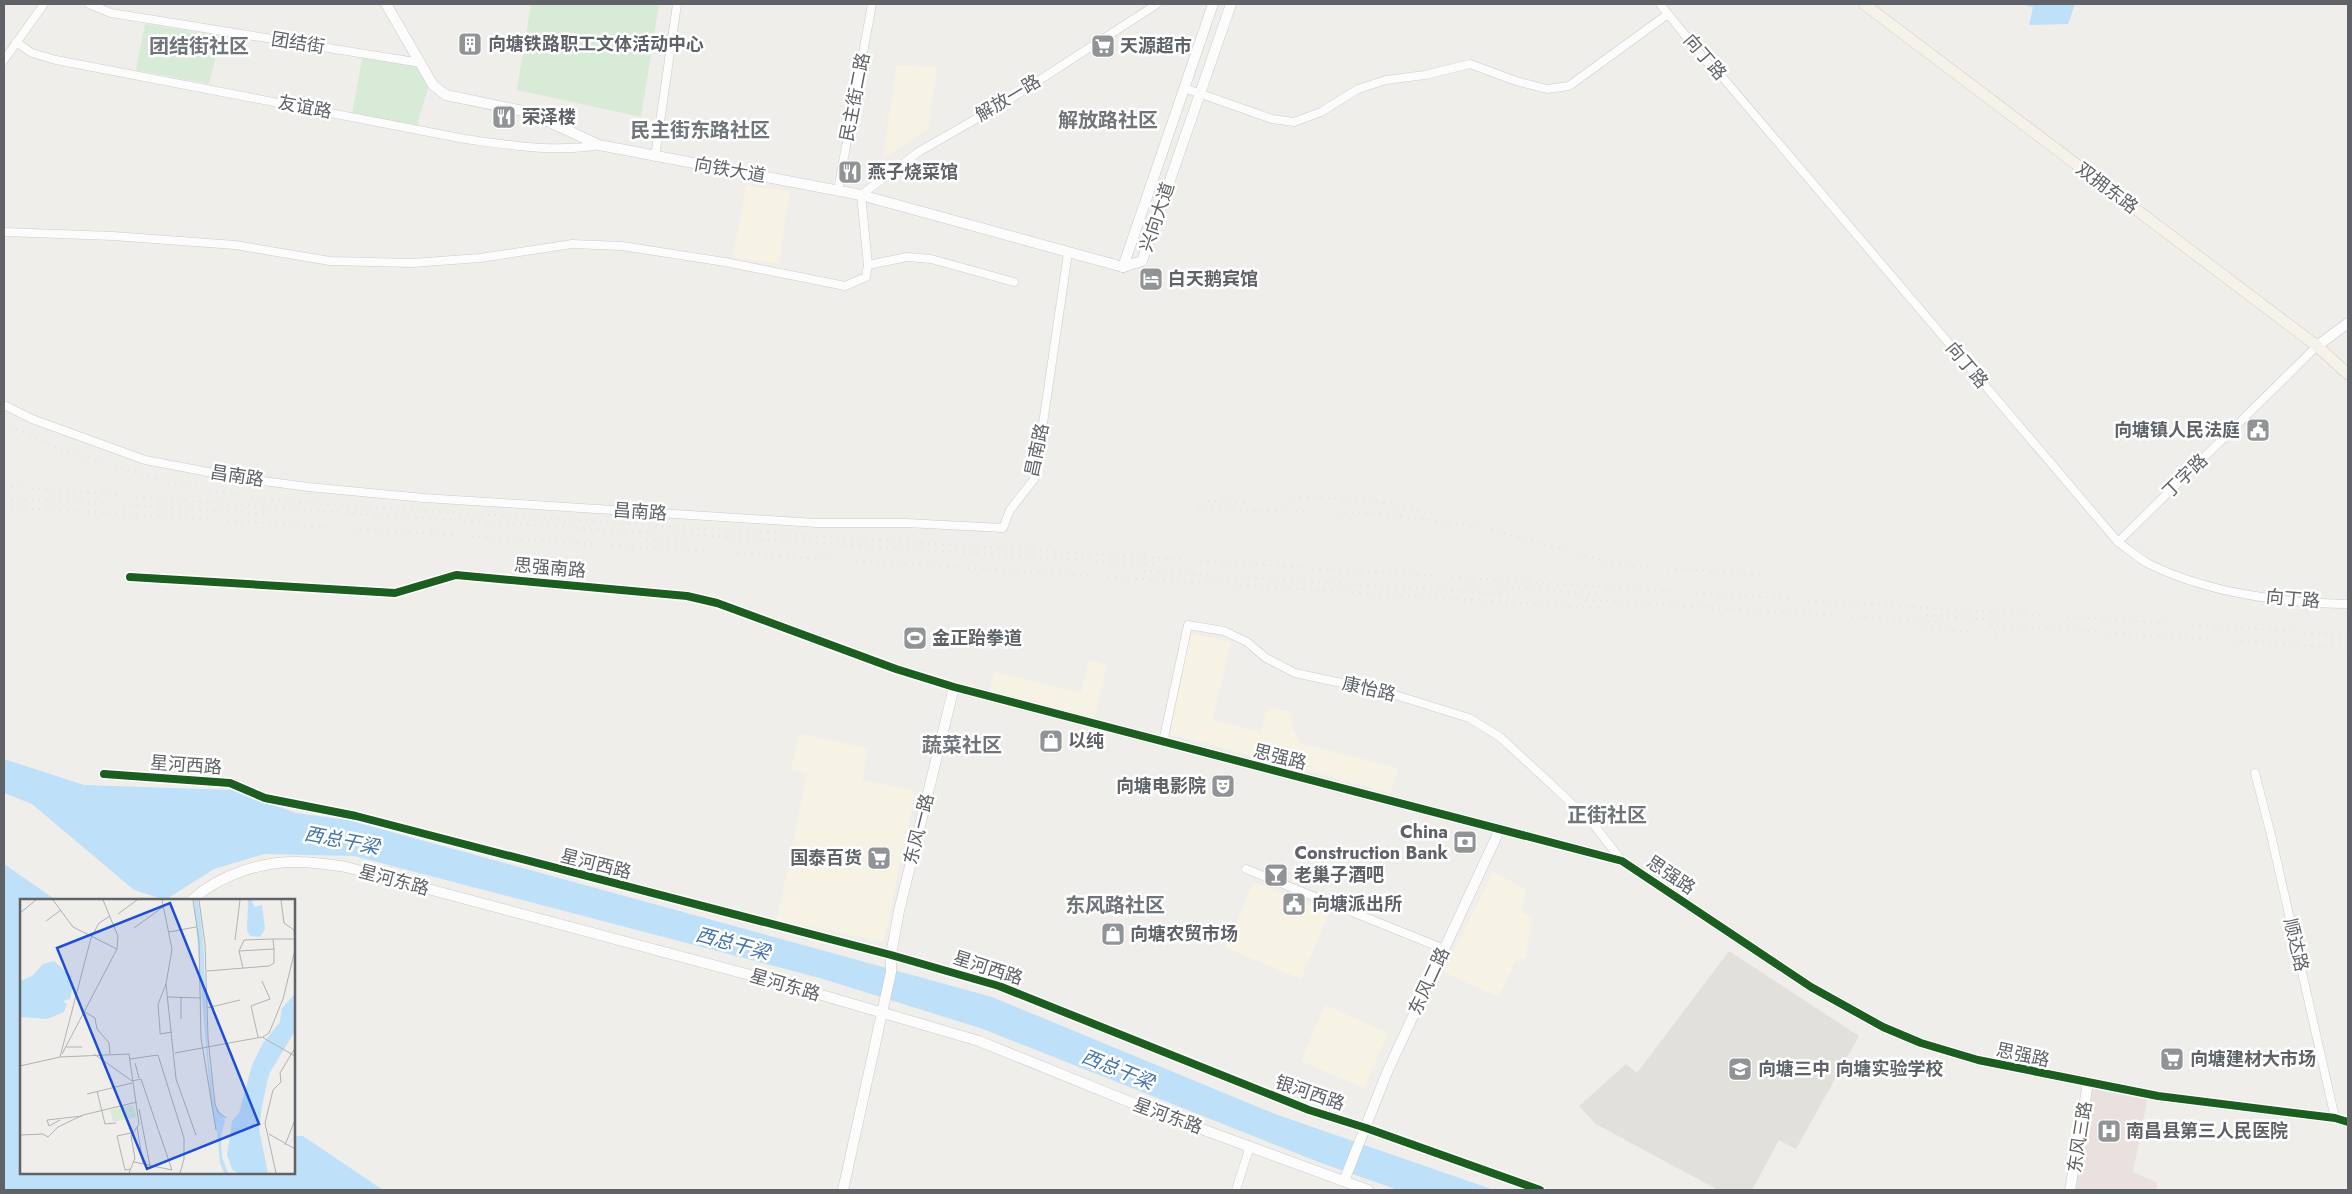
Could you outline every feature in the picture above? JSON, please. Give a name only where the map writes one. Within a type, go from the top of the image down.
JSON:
[{"type":"main road","name":"双拥东路","points":[[1864,4],[2317,346],[2348,374]]},
{"type":"street","points":[[4,60],[44,4]]},
{"type":"street","name":"团结街","points":[[89,4],[111,13],[420,63]]},
{"type":"street","points":[[655,157],[677,4]]},
{"type":"street","name":"民主街二路","points":[[838,190],[872,4]]},
{"type":"street","name":"解放一路","points":[[861,195],[920,151],[1004,103],[1157,4]]},
{"type":"street","name":"兴向大道","points":[[1123,267],[1214,4]]},
{"type":"street","name":"兴向大道","points":[[1123,267],[1142,261],[1231,4]]},
{"type":"street","name":"向丁路","points":[[1660,4],[1706,61],[1731,87],[2118,542],[2148,563],[2185,579],[2235,594],[2348,604]]},
{"type":"street","name":"向铁大道","points":[[388,5],[433,85],[446,95],[528,112],[599,144],[655,157],[861,195],[1123,267]]},
{"type":"street","points":[[1184,88],[1272,119],[1294,122],[1321,112],[1358,89],[1386,80],[1470,64],[1516,81],[1547,89],[1568,86],[1668,14]]},
{"type":"street","name":"友谊路","points":[[16,42],[32,53],[56,60],[465,139],[573,150],[599,144]]},
{"type":"street","points":[[4,232],[67,233],[235,245],[330,261],[348,262],[412,263],[480,258],[572,244],[622,246],[725,262],[846,286],[866,277],[868,266],[861,195]]},
{"type":"street","name":"昌南路","points":[[4,405],[32,419],[145,460],[234,477],[308,487],[424,498],[816,523],[906,523],[1003,528],[1010,510],[1035,478],[1068,253]]},
{"type":"street","points":[[868,266],[907,257],[931,259],[1014,282]]},
{"type":"street","points":[[2317,346],[2348,324]]},
{"type":"street","name":"丁字路","points":[[2118,542],[2317,346]]},
{"type":"street","name":"思强南路","points":[[130,577],[395,593],[456,575],[687,596],[717,603],[954,687]]},
{"type":"street","name":"康怡路","points":[[1163,742],[1188,625],[1224,631],[1247,642],[1266,658],[1295,673],[1392,694],[1468,718],[1500,737],[1551,784],[1594,825],[1622,861]]},
{"type":"street","name":"思强路","points":[[954,687],[1622,861],[1811,987],[1883,1027],[1921,1043],[1978,1060],[2158,1096],[2335,1118],[2348,1122]]},
{"type":"street","name":"东风一路","points":[[882,1013],[891,972],[891,955],[954,687]]},
{"type":"street","name":"顺达路","points":[[2255,773],[2272,835],[2335,1118]]},
{"type":"street","name":"星河西路","points":[[104,774],[230,783],[265,798],[356,816],[891,955],[1000,986],[1073,1016]]},
{"type":"street","name":"东风二路","points":[[1345,1178],[1363,1131],[1500,829]]},
{"type":"street","name":"星河东路","points":[[193,899],[208,886],[259,866],[299,862],[346,867],[979,1041],[1147,1109],[1345,1178],[1368,1190]]},
{"type":"street","points":[[1246,869],[1444,949]]},
{"type":"street","points":[[843,1190],[882,1013]]},
{"type":"street","name":"银河西路","points":[[1073,1016],[1363,1131],[1540,1190]]},
{"type":"street","name":"东风三路","points":[[2070,1190],[2088,1083]]},
{"type":"street","points":[[1236,1190],[1250,1146]]},
{"type":"shaded area","points":[[897,65],[937,67],[928,129],[883,158]]},
{"type":"shaded area","points":[[746,186],[790,191],[779,264],[733,257]]},
{"type":"shaded area","points":[[1190,633],[1231,642],[1212,719],[1261,732],[1268,707],[1291,712],[1293,728],[1300,743],[1398,768],[1391,793],[1170,734]]},
{"type":"shaded area","points":[[1089,660],[1107,665],[1094,719],[989,693],[994,672],[1081,693]]},
{"type":"shaded area","points":[[799,734],[868,748],[862,780],[915,791],[884,942],[777,920],[807,773],[791,770]]},
{"type":"shaded area","points":[[1493,872],[1527,890],[1521,912],[1533,917],[1525,958],[1516,959],[1499,997],[1444,972]]},
{"type":"shaded area","name":"向塘派出所","points":[[1253,882],[1329,912],[1301,979],[1226,948]]},
{"type":"shaded area","name":"向塘三中 向塘实验学校","points":[[1729,951],[1859,1036],[1796,1149],[1779,1140],[1752,1190],[1718,1190],[1596,1124],[1579,1106],[1626,1064],[1637,1073]]},
{"type":"shaded area","points":[[1325,1005],[1388,1033],[1364,1088],[1301,1061]]},
{"type":"shaded area","name":"南昌县第三人民医院","points":[[2087,1088],[2147,1100],[2133,1172],[2158,1183],[2155,1190],[2071,1190],[2074,1176],[2069,1162]]},
{"type":"green space","points":[[531,4],[659,4],[641,117],[517,90]]},
{"type":"green space","points":[[145,24],[221,36],[209,84],[136,70]]},
{"type":"green space","points":[[363,54],[422,65],[431,78],[418,121],[421,135],[351,120]]},
{"type":"water","points":[[2022,4],[2075,4],[2068,24],[2029,25],[2033,7]]},
{"type":"water","name":"西总干梁","points":[[4,759],[84,785],[233,790],[296,813],[348,820],[992,997],[1275,1114],[1494,1190],[1398,1190],[1321,1163],[983,1029],[820,978],[354,856],[264,854],[214,869],[167,899],[162,899],[134,890],[32,804],[4,793]]},
{"type":"water","points":[[4,864],[55,899],[20,899],[20,1174],[295,1174],[295,1136],[303,1136],[383,1190],[4,1190]]},
{"type":"railway","points":[[4,423],[61,450],[167,482],[239,495],[294,502],[2348,635]]},
{"type":"railway","points":[[4,486],[345,513],[657,533]]},
{"type":"railway","points":[[1293,497],[1369,499],[1432,514]]},
{"type":"railway","points":[[4,500],[66,501],[266,514]]},
{"type":"railway","points":[[1208,501],[1248,503]]},
{"type":"railway","points":[[4,510],[43,509],[1598,608]]},
{"type":"railway","points":[[1198,509],[1389,514],[1490,529],[1601,560],[1632,566],[1765,575]]},
{"type":"railway","points":[[677,534],[1154,565]]},
{"type":"railway","points":[[647,539],[687,542]]},
{"type":"railway","points":[[1144,571],[1508,594]]},
{"type":"railway","points":[[1498,586],[1598,594]]},
{"type":"railway","points":[[1586,600],[1937,622]]},
{"type":"railway","points":[[1927,615],[1999,620]]},
{"type":"railway","points":[[1990,625],[2348,648]]},
{"type":"railway","points":[[1925,629],[2000,633]]},
{"type":"cycle path","points":[[130,577],[395,593],[456,575],[687,596],[717,603],[896,669],[954,687],[1622,861],[1811,987],[1883,1027],[1921,1043],[1978,1060],[2158,1096],[2335,1118],[2348,1122]]},
{"type":"cycle path","points":[[104,774],[230,783],[265,798],[356,816],[891,955],[999,986],[1309,1110],[1366,1128],[1540,1190]]},
{"type":"place","name":"向塘铁路职工文体活动中心","points":[[470,44]]},
{"type":"place","name":"天源超市","points":[[1103,46]]},
{"type":"place","name":"荣泽楼","points":[[504,117]]},
{"type":"place","name":"燕子烧菜馆","points":[[850,172]]},
{"type":"place","name":"白天鹅宾馆","points":[[1151,279]]},
{"type":"place","name":"向塘镇人民法庭","points":[[2258,430]]},
{"type":"place","name":"金正跆拳道","points":[[915,638]]},
{"type":"place","name":"以纯","points":[[1051,741]]},
{"type":"place","name":"向塘电影院","points":[[1223,786]]},
{"type":"place","name":"China Construction Bank","points":[[1465,842]]},
{"type":"place","name":"国泰百货","points":[[879,858]]},
{"type":"place","name":"老巢子酒吧","points":[[1276,875]]},
{"type":"place","name":"向塘派出所","points":[[1294,904]]},
{"type":"place","name":"向塘农贸市场","points":[[1113,934]]},
{"type":"place","name":"向塘建材大市场","points":[[2172,1059]]},
{"type":"place","name":"向塘三中 向塘实验学校","points":[[1740,1069]]},
{"type":"place","name":"南昌县第三人民医院","points":[[2109,1131]]},
{"type":"district","name":"团结街社区","points":[[199,46]]},
{"type":"district","name":"解放路社区","points":[[1108,120]]},
{"type":"district","name":"民主街东路社区","points":[[700,130]]},
{"type":"district","name":"蔬菜社区","points":[[962,745]]},
{"type":"district","name":"正街社区","points":[[1607,815]]},
{"type":"district","name":"东风路社区","points":[[1115,905]]}]
